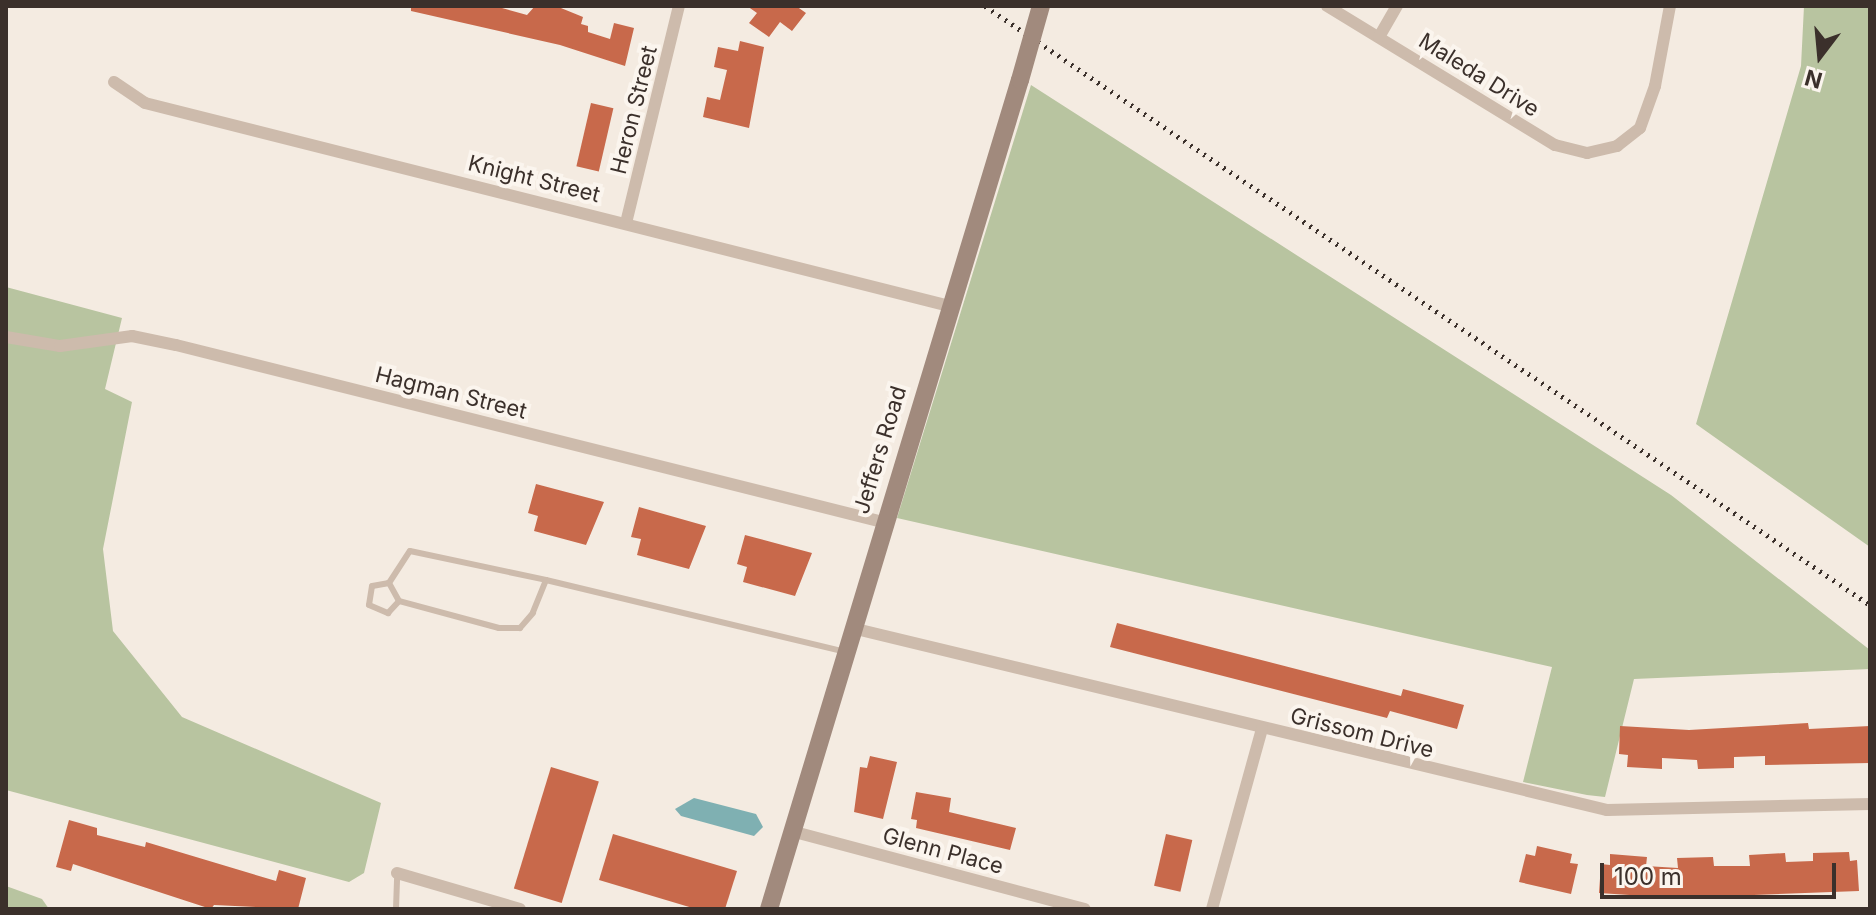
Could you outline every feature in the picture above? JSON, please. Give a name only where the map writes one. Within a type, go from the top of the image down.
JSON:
[{"type":"main road","name":"Jeffers Road","points":[[769,909],[883,522],[1041,6]]},
{"type":"street","name":"Heron Street","points":[[626,223],[679,6]]},
{"type":"street","name":"Maleda Drive","points":[[1327,6],[1555,145],[1587,153],[1617,146],[1640,128],[1647,112],[1670,6]]},
{"type":"street","points":[[1379,37],[1397,6]]},
{"type":"street","name":"Knight Street","points":[[114,82],[145,103],[949,306]]},
{"type":"street","name":"Hagman Street","points":[[6,337],[60,346],[132,336],[176,345],[883,522]]},
{"type":"street","name":"Grissom Drive","points":[[852,628],[1607,810],[1870,804]]},
{"type":"street","points":[[1212,909],[1262,729]]},
{"type":"street","name":"Glenn Place","points":[[791,831],[1085,909]]},
{"type":"street","points":[[397,873],[520,909]]},
{"type":"lane","points":[[389,583],[398,591],[399,601],[388,613],[369,605],[372,586],[389,583],[410,551],[546,580],[845,652]]},
{"type":"lane","points":[[399,601],[499,628],[520,628],[533,613],[546,580]]},
{"type":"lane","points":[[396,909],[397,873]]},
{"type":"green space","points":[[1804,6],[1870,6],[1870,547],[1696,424],[1801,66]]},
{"type":"green space","points":[[1031,85],[1671,495],[1870,650],[1870,669],[1634,679],[1605,797],[1587,795],[1523,782],[1552,667],[897,518]]},
{"type":"green space","points":[[6,287],[122,318],[105,389],[132,402],[103,549],[113,631],[182,717],[381,803],[364,873],[349,882],[6,790]]},
{"type":"green space","points":[[6,886],[42,899],[49,909],[6,909]]},
{"type":"water","points":[[694,798],[756,814],[763,827],[754,836],[681,816],[675,809]]},
{"type":"building","points":[[411,6],[495,6],[527,15],[535,6],[556,6],[583,17],[581,24],[588,26],[588,32],[610,39],[614,23],[634,28],[625,66],[560,45],[411,11]]},
{"type":"building","points":[[747,6],[796,6],[806,13],[792,31],[780,22],[769,37],[749,23],[757,13]]},
{"type":"building","points":[[740,41],[764,47],[749,128],[703,117],[707,97],[720,100],[727,70],[714,67],[718,47],[738,51]]},
{"type":"building","points":[[591,103],[613,108],[599,172],[576,166]]},
{"type":"building","points":[[536,484],[604,502],[586,545],[534,531],[538,516],[528,513]]},
{"type":"building","points":[[639,507],[706,526],[689,569],[637,555],[641,539],[631,537]]},
{"type":"building","points":[[745,535],[812,553],[795,596],[743,582],[747,567],[737,564]]},
{"type":"building","points":[[1117,623],[1401,696],[1403,689],[1464,705],[1457,729],[1390,711],[1387,718],[1110,647]]},
{"type":"building","points":[[1808,723],[1809,729],[1870,726],[1870,763],[1765,765],[1765,756],[1734,757],[1734,768],[1698,769],[1697,760],[1662,758],[1662,769],[1627,767],[1628,755],[1619,754],[1620,726],[1689,730]]},
{"type":"building","points":[[870,756],[897,762],[883,819],[854,812],[860,767],[867,768]]},
{"type":"building","points":[[551,767],[599,782],[562,903],[514,888]]},
{"type":"building","points":[[916,792],[951,798],[949,812],[1016,828],[1010,850],[916,828],[917,820],[911,819]]},
{"type":"building","points":[[69,820],[97,828],[97,835],[145,847],[146,842],[276,881],[279,870],[306,878],[298,909],[214,905],[211,909],[73,864],[71,871],[56,867]]},
{"type":"building","points":[[613,834],[737,871],[725,909],[696,909],[599,880]]},
{"type":"building","points":[[1166,834],[1192,840],[1180,892],[1154,886]]},
{"type":"building","points":[[1537,846],[1572,854],[1570,863],[1578,864],[1571,894],[1519,882],[1526,854],[1535,856]]},
{"type":"building","points":[[1849,852],[1850,861],[1857,860],[1859,891],[1675,898],[1599,893],[1601,864],[1610,865],[1610,854],[1647,857],[1646,866],[1678,868],[1677,858],[1713,857],[1714,866],[1750,866],[1749,855],[1785,853],[1786,862],[1813,861],[1813,853]]},
{"type":"railway","points":[[985,6],[1870,605]]}]
